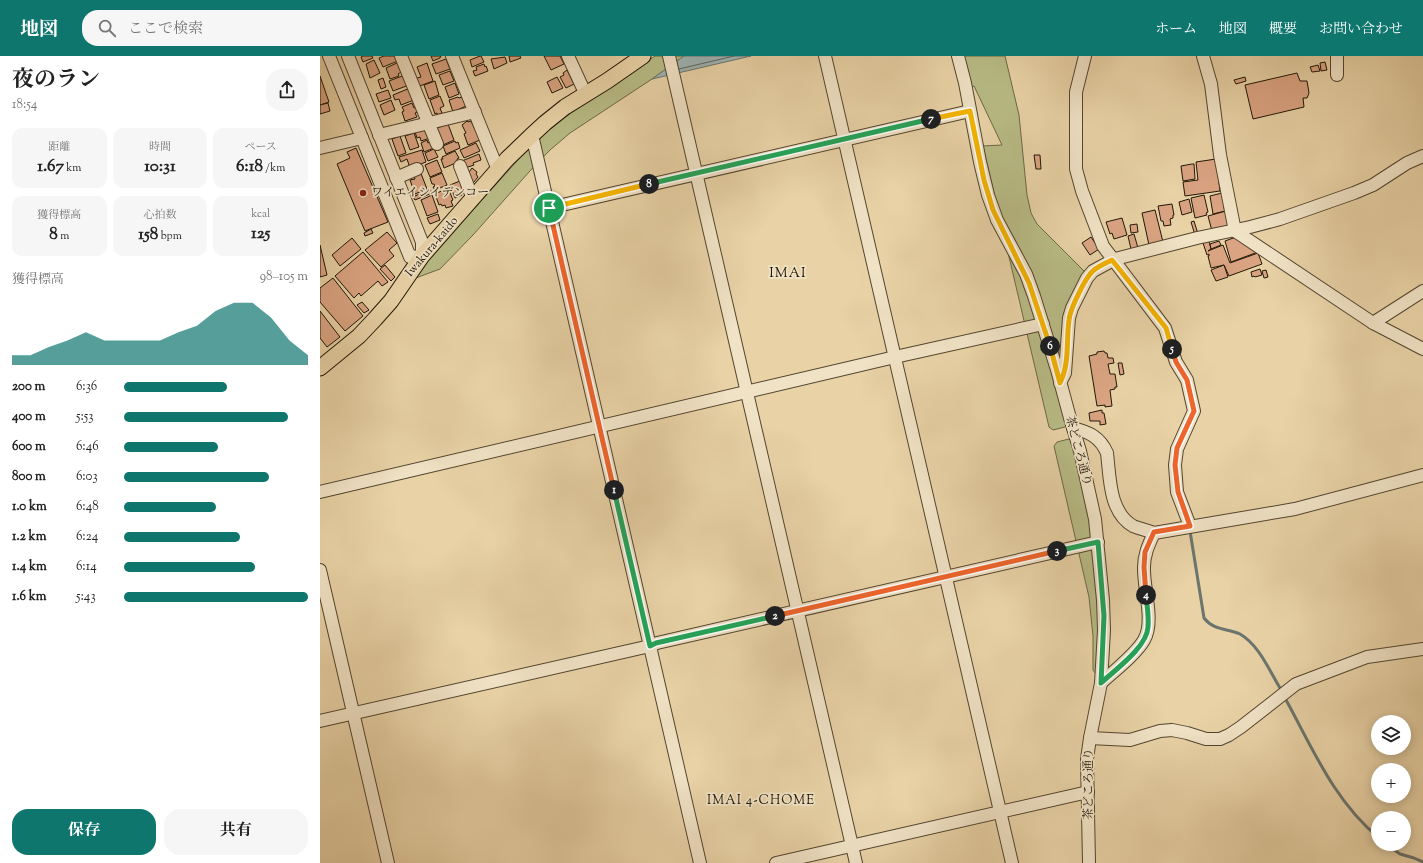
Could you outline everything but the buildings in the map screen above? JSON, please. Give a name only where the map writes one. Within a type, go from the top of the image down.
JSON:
[{"type":"main road","name":"Iwakura-kaido","points":[[320,368],[359,336],[375,319],[391,301],[422,256],[498,170],[532,135],[555,115],[643,56]]},
{"type":"street","points":[[329,56],[410,257],[422,256],[422,242],[348,56]]},
{"type":"street","points":[[400,56],[437,144]]},
{"type":"street","points":[[452,56],[498,170]]},
{"type":"street","points":[[568,56],[586,95]]},
{"type":"street","points":[[669,56],[856,863]]},
{"type":"street","points":[[825,56],[1012,863]]},
{"type":"street","name":"茶どころ通り","points":[[958,56],[962,69],[982,174],[993,210],[1029,283],[1043,324],[1084,469],[1095,519],[1104,616],[1101,683],[1087,759],[1089,863]]},
{"type":"street","points":[[1085,56],[1076,92],[1076,169],[1082,191],[1100,239],[1112,260],[1166,328],[1176,362],[1187,380],[1194,411],[1177,448],[1175,465],[1178,492],[1190,526]]},
{"type":"street","points":[[1203,56],[1211,84],[1220,155],[1235,231],[1372,323],[1423,349]]},
{"type":"street","points":[[1336,56],[1337,75]]},
{"type":"street","points":[[549,208],[970,111]]},
{"type":"street","points":[[379,135],[475,112]]},
{"type":"street","points":[[532,135],[700,863]]},
{"type":"street","points":[[320,148],[362,138]]},
{"type":"street","points":[[1060,383],[1065,373],[1069,318],[1072,308],[1087,278],[1093,271],[1112,260],[1197,238],[1235,231],[1280,219],[1354,193],[1382,180],[1407,163],[1423,156]]},
{"type":"street","points":[[460,166],[473,200]]},
{"type":"street","points":[[396,178],[417,169]]},
{"type":"street","points":[[1372,323],[1423,291]]},
{"type":"street","points":[[320,492],[895,357],[1043,324]]},
{"type":"street","points":[[1073,428],[1088,432],[1100,441],[1104,447],[1107,453],[1114,501],[1119,514],[1135,527],[1154,532],[1295,509],[1423,475]]},
{"type":"street","points":[[1101,683],[1138,649],[1147,634],[1148,617],[1144,567],[1145,552],[1154,532]]},
{"type":"street","points":[[320,721],[1098,542]]},
{"type":"street","points":[[320,570],[388,863]]},
{"type":"street","points":[[1090,738],[1130,740],[1160,731],[1172,730],[1187,732],[1206,739],[1220,739],[1229,735],[1296,684],[1367,657],[1423,649]]},
{"type":"street","points":[[776,863],[1088,792]]},
{"type":"green space","points":[[655,56],[684,56],[570,133],[550,150],[440,269],[413,279],[435,252],[526,151],[554,124]]},
{"type":"green space","points":[[962,56],[1005,56],[1019,115],[1027,195],[1031,213],[1037,224],[1084,271],[1083,277],[1067,309],[1060,393],[1069,423],[1065,427],[1053,430],[1049,427],[983,146],[1002,145],[974,86],[970,88]]},
{"type":"green space","points":[[1069,439],[1075,443],[1092,516],[1101,608],[1096,674],[1093,670],[1093,636],[1089,597],[1054,446],[1057,442]]},
{"type":"water","points":[[684,56],[751,56],[652,79]]},
{"type":"waterway","points":[[1190,531],[1204,618],[1216,627],[1235,632],[1247,639],[1263,658],[1280,688]]},
{"type":"waterway","points":[[1285,698],[1336,790],[1362,823],[1371,831]]},
{"type":"waterway","points":[[1396,851],[1400,854],[1423,862]]},
{"type":"place","name":"ワイエイシイデンコー","points":[[363,193]]},
{"type":"district","name":"IMAI","points":[[788,274]]},
{"type":"district","name":"IMAI 4-CHOME","points":[[761,801]]},
{"type":"route","points":[[970,111],[988,195],[993,210],[1022,266],[1034,296],[1060,383],[1065,373],[1069,318],[1072,308],[1087,278],[1093,271],[1112,260],[1166,328],[1176,362],[1187,380],[1194,411],[1177,448],[1175,465],[1178,492],[1190,526],[1154,532],[1145,552],[1144,567],[1148,628],[1144,641],[1138,649],[1101,683],[1104,643],[1104,616],[1098,542],[656,643],[650,646],[549,208],[794,150],[970,111]]}]
